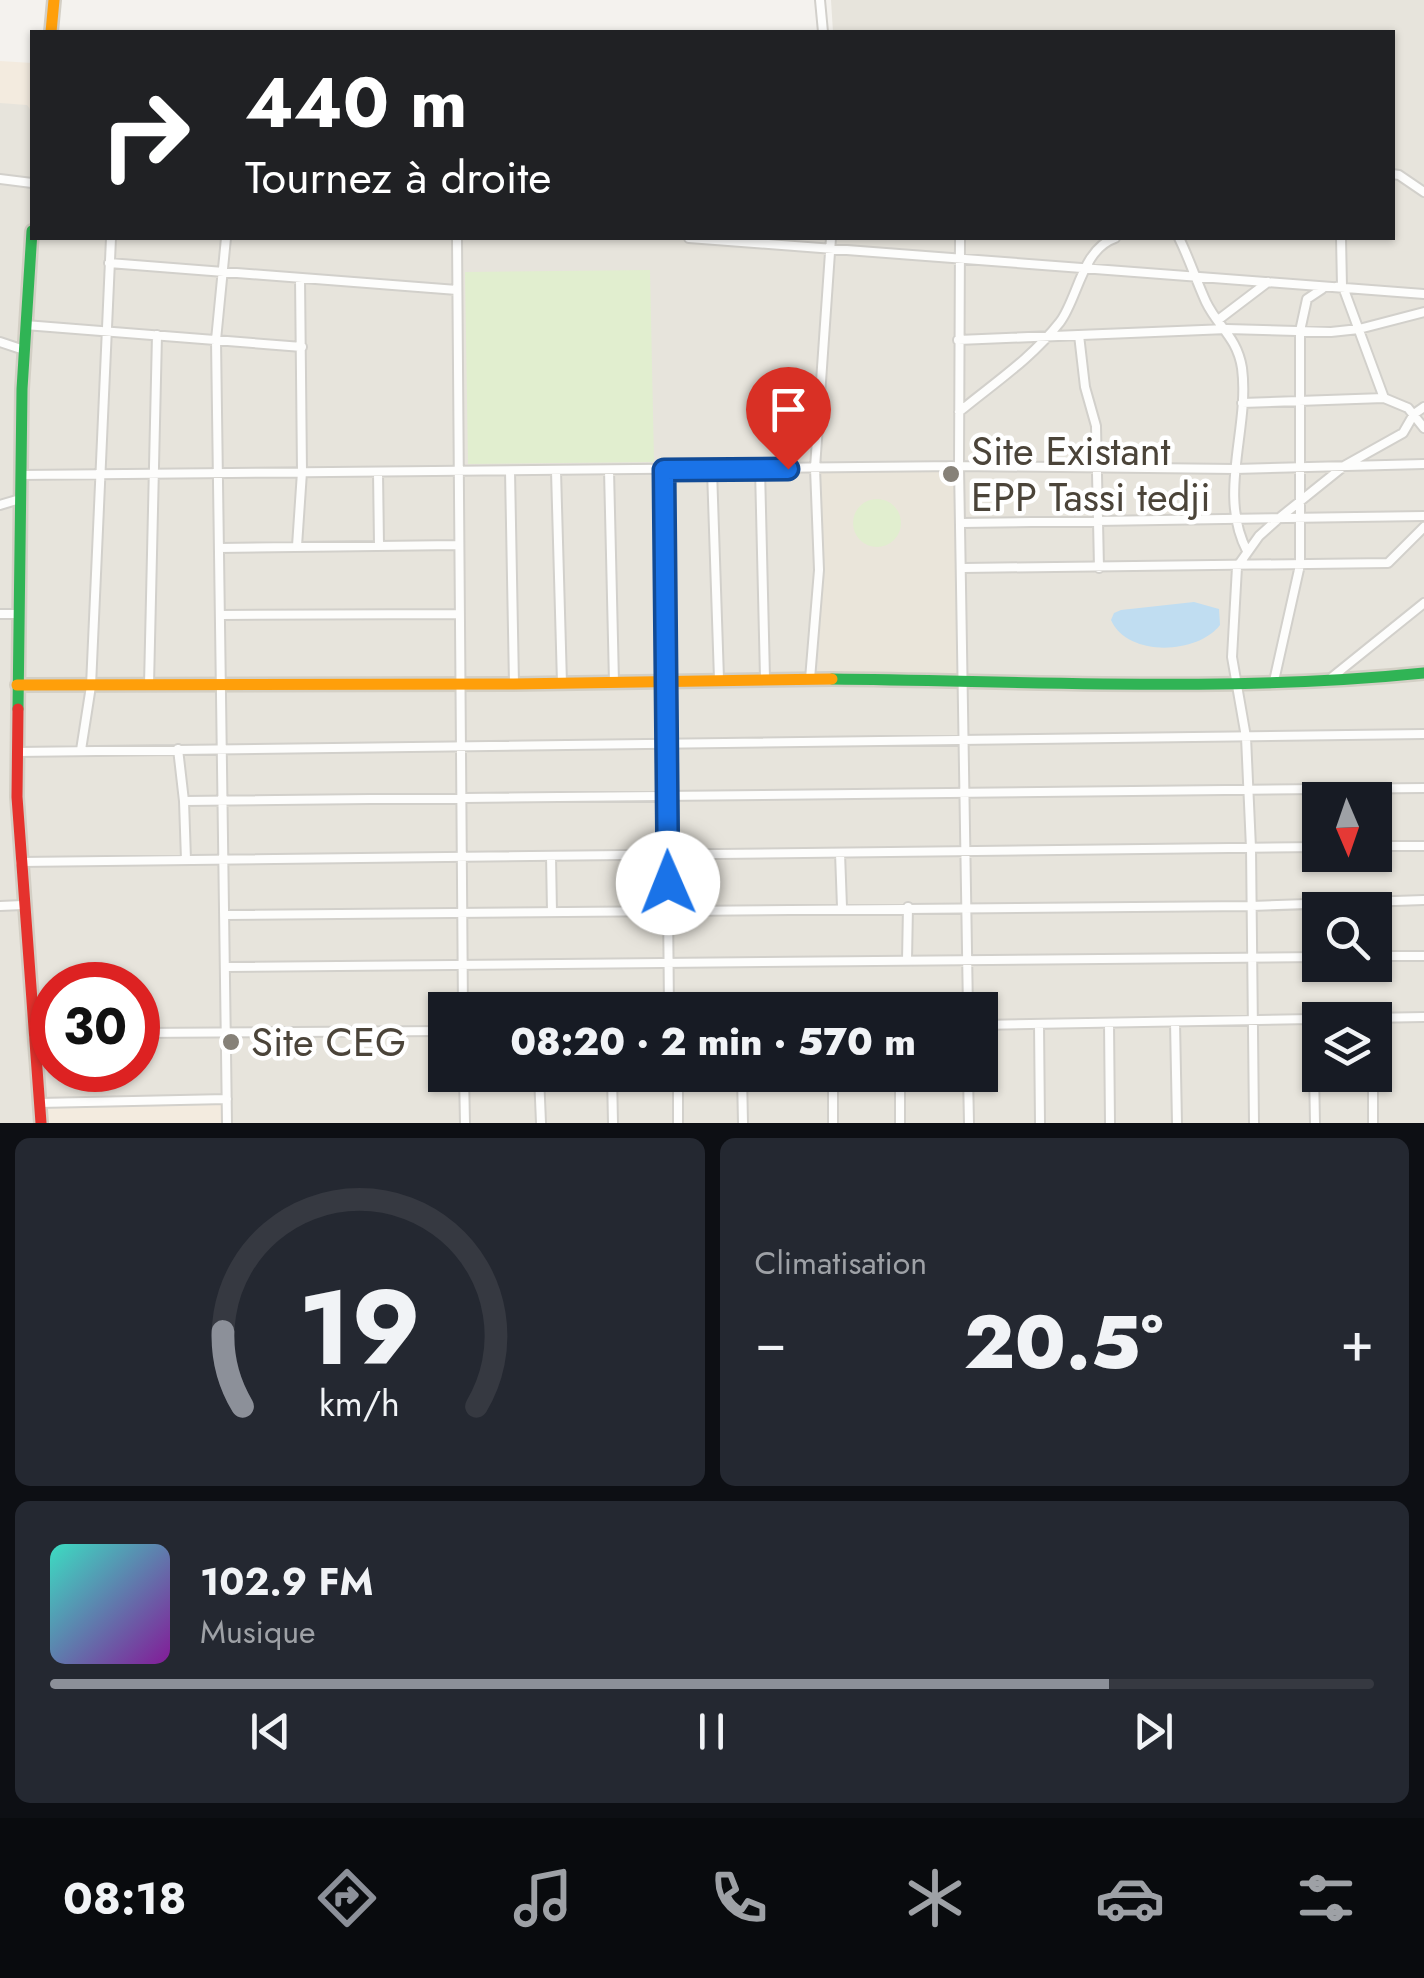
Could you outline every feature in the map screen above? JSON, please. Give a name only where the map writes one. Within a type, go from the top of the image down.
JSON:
[{"type":"street","points":[[51,30],[54,0]]},
{"type":"street","points":[[820,0],[824,30]]},
{"type":"street","points":[[1395,174],[1424,192]]},
{"type":"street","points":[[0,179],[30,183]]},
{"type":"street","points":[[30,1000],[20,862],[17,685],[24,350],[31,240]]},
{"type":"street","points":[[81,750],[91,686],[111,240]]},
{"type":"street","points":[[226,240],[216,340],[227,1123]]},
{"type":"street","points":[[457,240],[463,992]]},
{"type":"street","points":[[717,240],[1424,294]]},
{"type":"street","points":[[810,679],[819,570],[815,468],[831,240]]},
{"type":"street","points":[[960,240],[959,466],[968,992]]},
{"type":"street","points":[[959,412],[1006,378],[1060,322],[1087,268],[1103,243],[1110,240]]},
{"type":"street","points":[[1180,240],[1240,357],[1242,403],[1235,469],[1235,519],[1247,551]]},
{"type":"street","points":[[1341,240],[1340,287],[1384,398]]},
{"type":"street","points":[[110,263],[458,290]]},
{"type":"street","points":[[298,546],[302,472],[300,278]]},
{"type":"street","points":[[1218,320],[1268,282]]},
{"type":"street","points":[[1274,681],[1300,564],[1300,332],[1307,299],[1316,290],[1340,287]]},
{"type":"street","points":[[958,340],[1228,329],[1300,332],[1359,328],[1424,312]]},
{"type":"street","points":[[25,325],[302,347]]},
{"type":"street","points":[[1078,335],[1096,426],[1099,568]]},
{"type":"street","points":[[149,685],[158,336]]},
{"type":"street","points":[[0,342],[24,350]]},
{"type":"street","points":[[1242,403],[1384,398],[1414,414],[1424,428]]},
{"type":"street","points":[[1254,1123],[1246,737],[1232,657],[1237,567],[1247,551],[1302,498],[1344,466],[1403,432],[1424,406]]},
{"type":"street","points":[[20,475],[959,466],[1235,469],[1424,464]]},
{"type":"street","points":[[760,469],[764,678]]},
{"type":"street","points":[[556,470],[562,683]]},
{"type":"street","points":[[609,470],[614,682]]},
{"type":"street","points":[[664,470],[669,992]]},
{"type":"street","points":[[712,470],[719,678]]},
{"type":"street","points":[[510,471],[514,684]]},
{"type":"street","points":[[378,472],[379,545]]},
{"type":"street","points":[[0,505],[20,499]]},
{"type":"street","points":[[961,523],[1424,516]]},
{"type":"street","points":[[963,568],[1388,563],[1424,527]]},
{"type":"street","points":[[219,548],[458,544]]},
{"type":"street","points":[[1326,681],[1424,602]]},
{"type":"street","points":[[0,614],[18,614]]},
{"type":"street","points":[[220,615],[459,614]]},
{"type":"street","points":[[17,685],[460,685],[719,678],[1106,683],[1326,681],[1424,673]]},
{"type":"street","points":[[17,752],[1424,734]]},
{"type":"street","points":[[178,749],[186,860]]},
{"type":"street","points":[[184,801],[1424,788]]},
{"type":"street","points":[[1392,846],[1424,846]]},
{"type":"street","points":[[20,862],[1302,847]]},
{"type":"street","points":[[840,852],[842,907]]},
{"type":"street","points":[[550,856],[552,912]]},
{"type":"street","points":[[225,915],[1252,906],[1424,900]]},
{"type":"street","points":[[0,906],[22,905]]},
{"type":"street","points":[[907,960],[908,908]]},
{"type":"street","points":[[1392,956],[1424,956]]},
{"type":"street","points":[[226,967],[1302,957]]},
{"type":"street","points":[[1392,1018],[1424,1017]]},
{"type":"street","points":[[998,1025],[1302,1019]]},
{"type":"street","points":[[1175,1022],[1177,1123]]},
{"type":"street","points":[[1109,1023],[1110,1123]]},
{"type":"street","points":[[1039,1024],[1040,1123]]},
{"type":"street","points":[[160,1033],[428,1031]]},
{"type":"street","points":[[39,1092],[41,1123]]},
{"type":"street","points":[[464,1092],[464,1123]]},
{"type":"street","points":[[540,1092],[540,1123]]},
{"type":"street","points":[[612,1092],[613,1123]]},
{"type":"street","points":[[678,1092],[678,1123]]},
{"type":"street","points":[[742,1092],[742,1123]]},
{"type":"street","points":[[833,1092],[833,1123]]},
{"type":"street","points":[[900,1092],[900,1123]]},
{"type":"street","points":[[968,1092],[969,1123]]},
{"type":"street","points":[[1314,1092],[1314,1123]]},
{"type":"street","points":[[1373,1092],[1373,1123]]},
{"type":"street","points":[[40,1103],[227,1099]]},
{"type":"shaded area","points":[[831,0],[1424,0],[1424,1123],[0,1123],[0,99],[30,102],[30,240],[1395,240],[1395,30],[833,30]]},
{"type":"shaded area","points":[[0,61],[30,63],[30,109],[27,105],[0,103]]},
{"type":"shaded area","points":[[956,470],[962,676],[818,672],[824,554],[819,473]]},
{"type":"shaded area","points":[[222,1102],[223,1123],[47,1123],[46,1107]]},
{"type":"green space","points":[[650,270],[654,462],[468,464],[465,272]]},
{"type":"green space","points":[[877,499],[894,506],[901,523],[894,540],[877,547],[860,540],[853,523],[860,506]]},
{"type":"water","points":[[1194,602],[1219,609],[1220,625],[1210,635],[1180,646],[1164,648],[1132,641],[1111,620],[1121,610]]},
{"type":"traffic: fast","points":[[18,709],[22,389],[31,240]]},
{"type":"traffic: fast","points":[[832,679],[1202,684],[1424,673]]},
{"type":"traffic: slow","points":[[51,30],[54,0]]},
{"type":"traffic: slow","points":[[17,685],[832,679]]},
{"type":"traffic: jam","points":[[18,709],[17,797],[41,1123]]},
{"type":"place","name":"Site Existant EPP Tassi tedji","points":[[951,474]]},
{"type":"place","name":"Site CEG","points":[[231,1042]]},
{"type":"route","points":[[668,883],[664,470],[788,469]]}]
